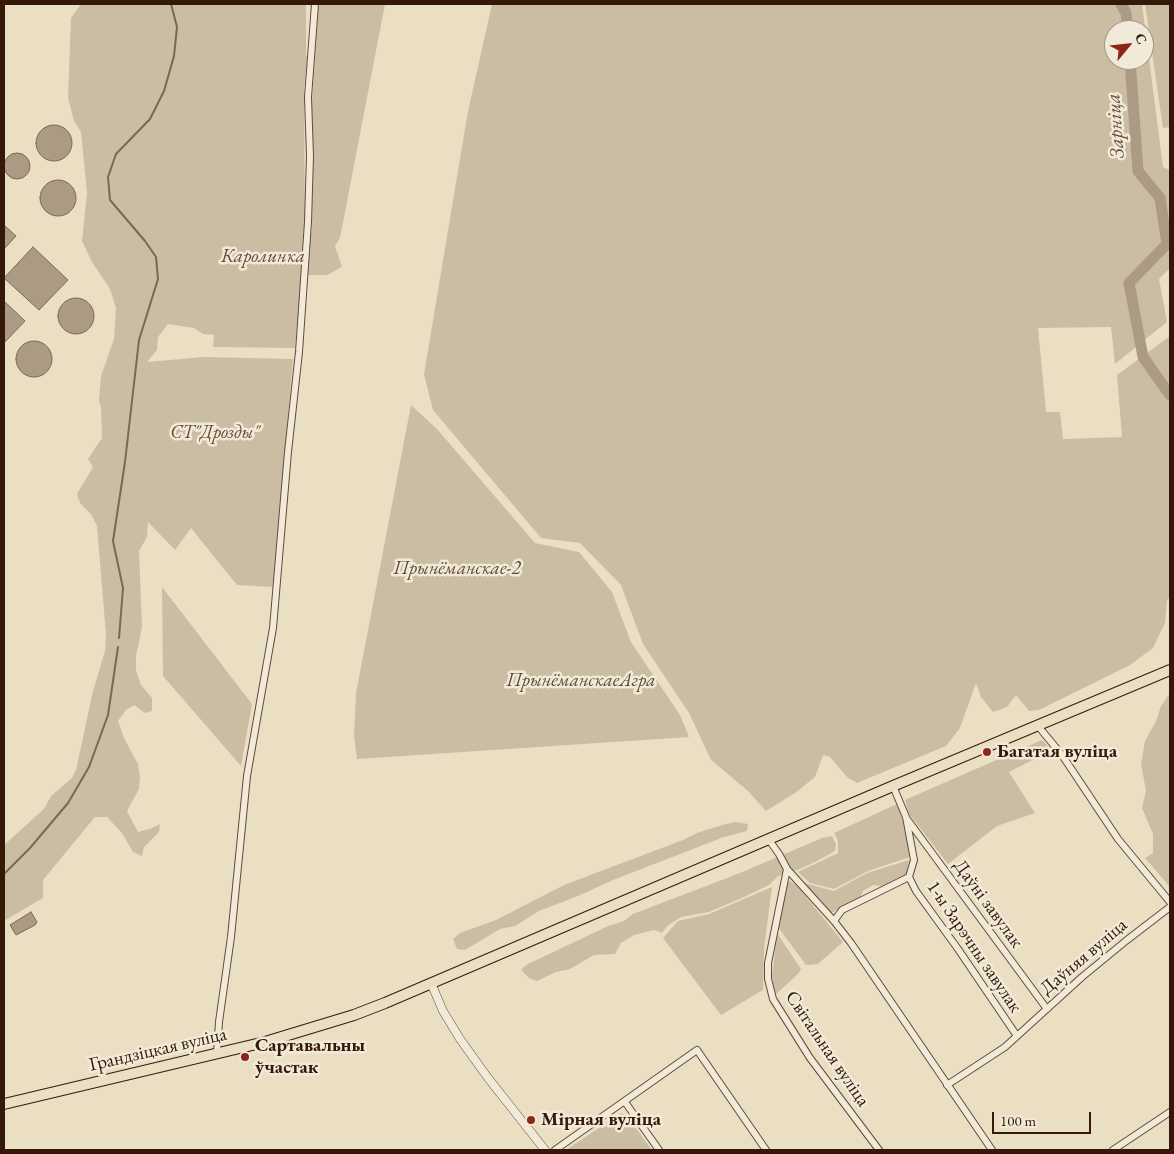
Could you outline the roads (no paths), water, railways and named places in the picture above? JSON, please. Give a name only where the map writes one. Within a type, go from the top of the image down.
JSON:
[{"type":"main road","name":"Грандзіцкая вуліца","points":[[4,1104],[265,1042],[354,1015],[1170,670]]},
{"type":"street","points":[[217,1053],[247,776],[273,628],[288,452],[299,352],[308,222],[310,156],[308,97],[315,4]]},
{"type":"street","points":[[1038,726],[1062,754],[1118,839],[1170,902]]},
{"type":"street","name":"1-ы Зарэчны завулак","points":[[893,786],[906,817],[914,860],[909,877],[916,891],[1017,1036]]},
{"type":"street","name":"Даўні завулак","points":[[906,817],[1047,1009]]},
{"type":"street","points":[[769,840],[787,869],[834,921],[851,943],[992,1150]]},
{"type":"street","name":"Світальная вуліца","points":[[787,869],[768,963],[768,979],[773,999],[810,1058],[879,1150]]},
{"type":"street","points":[[834,921],[842,910],[909,877]]},
{"type":"street","name":"Даўняя вуліца","points":[[947,1085],[1005,1047],[1120,945],[1170,907]]},
{"type":"street","points":[[432,983],[443,1011],[460,1039],[545,1150]]},
{"type":"street","points":[[555,1150],[697,1050],[766,1150]]},
{"type":"street","points":[[625,1102],[659,1150]]},
{"type":"street","points":[[1114,1150],[1170,1112]]},
{"type":"waterway","points":[[119,638],[123,588],[113,541],[125,462],[139,340],[158,279],[156,257],[110,200],[108,177],[116,154],[150,119],[164,91],[174,56],[177,27],[171,4]]},
{"type":"waterway","name":"Зарніца","points":[[1121,4],[1126,13],[1127,20]]},
{"type":"waterway","name":"Зарніца","points":[[1131,70],[1138,171],[1160,198],[1167,244],[1129,283],[1143,357],[1170,395]]},
{"type":"waterway","points":[[4,874],[30,848],[68,803],[89,767],[108,715],[118,647]]},
{"type":"place","name":"Багатая вуліца","points":[[987,752]]},
{"type":"place","name":"Сартавальны ўчастак","points":[[245,1057]]},
{"type":"place","name":"Мірная вуліца","points":[[531,1120]]},
{"type":"park label","name":"Каролинка","points":[[263,257]]},
{"type":"park label","name":"СТ\"Дрозды\"","points":[[215,433]]},
{"type":"park label","name":"Прынёманскае-2","points":[[457,569]]},
{"type":"park label","name":"ПрынёманскаеАгра","points":[[581,681]]}]
